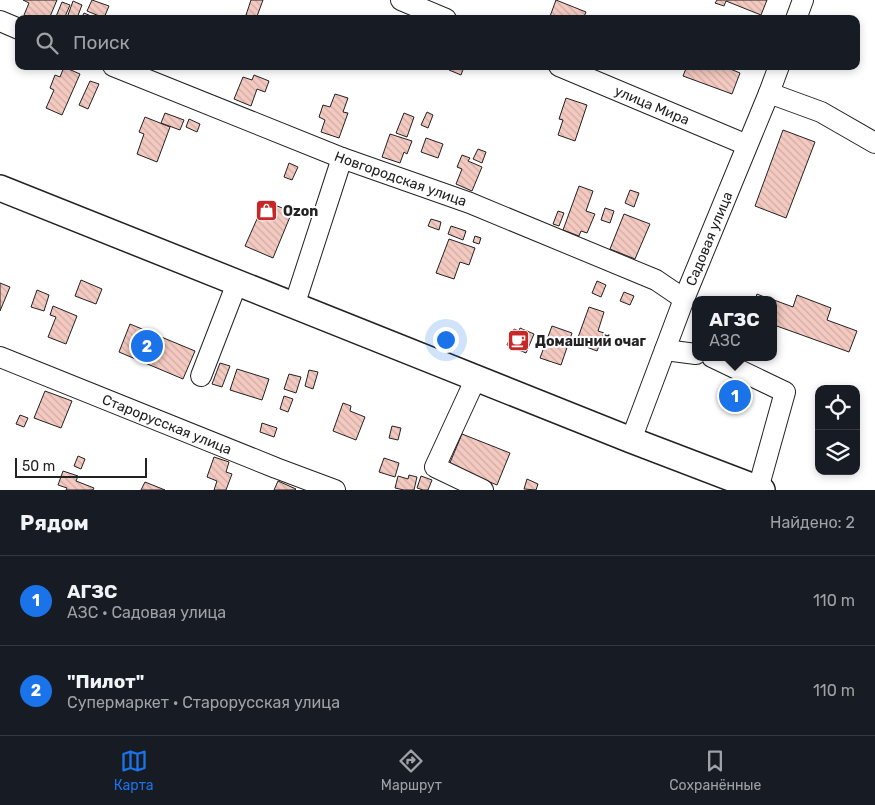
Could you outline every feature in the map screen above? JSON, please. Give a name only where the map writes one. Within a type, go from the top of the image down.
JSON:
[{"type":"main road","points":[[0,188],[631,440],[760,489]]},
{"type":"street","points":[[401,0],[436,10]]},
{"type":"street","points":[[797,15],[803,0]]},
{"type":"street","points":[[0,21],[15,27]]},
{"type":"street","name":"Новгородская улица","points":[[123,70],[342,158],[496,214],[656,280],[684,299]]},
{"type":"street","name":"улица Мира","points":[[569,70],[747,145]]},
{"type":"street","name":"Садовая улица","points":[[631,440],[684,299],[778,70]]},
{"type":"street","points":[[769,93],[821,112],[875,143]]},
{"type":"street","points":[[294,306],[342,158]]},
{"type":"street","points":[[201,376],[237,283]]},
{"type":"street","points":[[665,350],[692,353]]},
{"type":"street","name":"Старорусская улица","points":[[0,357],[335,490]]},
{"type":"street","points":[[720,361],[785,392],[760,489]]},
{"type":"street","points":[[476,378],[435,467],[483,490]]},
{"type":"building","points":[[23,0],[57,0],[51,15],[24,15],[29,3]]},
{"type":"building","points":[[92,0],[109,6],[105,15],[97,15],[87,11]]},
{"type":"building","points":[[251,0],[263,0],[257,15],[246,15]]},
{"type":"building","points":[[556,0],[586,12],[585,15],[550,15]]},
{"type":"building","points":[[717,0],[767,0],[761,15],[726,1],[724,6],[715,3]]},
{"type":"building","points":[[73,1],[82,5],[78,15],[68,15]]},
{"type":"building","points":[[62,2],[70,5],[66,15],[57,15]]},
{"type":"building","points":[[63,70],[71,70],[80,74],[62,115],[46,108],[54,90],[50,88],[55,75],[60,77]]},
{"type":"building","points":[[449,70],[463,70],[461,75]]},
{"type":"building","points":[[685,70],[733,70],[740,73],[732,94],[683,76]]},
{"type":"building","points":[[254,75],[269,81],[265,92],[257,89],[251,106],[234,99],[243,77],[252,80]]},
{"type":"building","points":[[90,81],[99,84],[88,109],[79,105]]},
{"type":"building","points":[[335,94],[348,98],[343,112],[348,113],[339,138],[321,132],[325,120],[319,117],[323,105],[330,107]]},
{"type":"building","points":[[566,98],[587,105],[575,141],[558,135],[563,120],[559,119]]},
{"type":"building","points":[[427,112],[433,115],[428,128],[421,125]]},
{"type":"building","points":[[165,113],[184,120],[180,130],[161,123]]},
{"type":"building","points":[[404,113],[414,117],[407,137],[396,133]]},
{"type":"building","points":[[145,117],[170,127],[157,162],[137,154],[144,134],[139,132]]},
{"type":"building","points":[[189,119],[200,124],[197,132],[186,127]]},
{"type":"building","points":[[783,130],[815,142],[786,218],[755,206]]},
{"type":"building","points":[[390,134],[412,141],[407,154],[404,152],[400,163],[382,157]]},
{"type":"building","points":[[426,138],[443,144],[438,158],[421,152]]},
{"type":"building","points":[[478,149],[486,152],[482,163],[473,159]]},
{"type":"building","points":[[462,155],[470,158],[468,161],[482,167],[472,191],[456,184],[462,169],[457,167]]},
{"type":"building","points":[[289,163],[298,167],[292,180],[284,177]]},
{"type":"building","points":[[579,186],[593,191],[586,211],[595,214],[587,233],[581,231],[579,236],[563,230]]},
{"type":"building","points":[[630,190],[639,193],[634,207],[625,203]]},
{"type":"building","points":[[265,201],[292,212],[273,258],[245,246]]},
{"type":"building","points":[[605,208],[614,211],[610,223],[601,220]]},
{"type":"building","points":[[558,211],[564,213],[559,226],[553,224]]},
{"type":"building","points":[[624,214],[650,224],[635,259],[610,249]]},
{"type":"building","points":[[431,219],[441,222],[439,230],[428,226]]},
{"type":"building","points":[[451,226],[466,231],[463,240],[448,234]]},
{"type":"building","points":[[475,236],[481,238],[479,244],[473,242]]},
{"type":"building","points":[[449,239],[475,248],[469,265],[460,262],[454,279],[436,273]]},
{"type":"building","points":[[81,280],[102,289],[96,304],[75,296]]},
{"type":"building","points":[[597,281],[606,285],[601,297],[592,293]]},
{"type":"building","points":[[0,283],[10,287],[0,311]]},
{"type":"building","points":[[37,290],[49,295],[44,311],[31,307]]},
{"type":"building","points":[[624,292],[634,296],[630,305],[620,301]]},
{"type":"building","points":[[797,295],[831,308],[827,320],[857,331],[849,352],[777,326],[777,301],[793,307]]},
{"type":"building","points":[[53,306],[77,316],[66,344],[48,337],[56,317],[50,315]]},
{"type":"building","points":[[589,307],[604,312],[598,331],[604,333],[597,351],[576,343]]},
{"type":"building","points":[[130,324],[195,351],[183,379],[119,352]]},
{"type":"building","points":[[552,326],[572,333],[561,365],[540,358]]},
{"type":"building","points":[[520,328],[534,334],[526,353],[507,345],[514,329],[519,331]]},
{"type":"building","points":[[220,363],[230,366],[222,387],[212,384]]},
{"type":"building","points":[[237,369],[269,379],[262,400],[230,390]]},
{"type":"building","points":[[309,370],[318,372],[313,389],[305,386]]},
{"type":"building","points":[[289,374],[301,377],[296,393],[284,389]]},
{"type":"building","points":[[45,391],[72,401],[61,428],[34,418]]},
{"type":"building","points":[[284,396],[293,399],[288,412],[280,409]]},
{"type":"building","points":[[343,403],[351,406],[350,411],[365,417],[356,440],[333,431]]},
{"type":"building","points":[[20,415],[28,418],[24,427],[16,424]]},
{"type":"building","points":[[262,423],[277,428],[274,437],[260,432]]},
{"type":"building","points":[[392,426],[401,428],[398,440],[389,438]]},
{"type":"building","points":[[462,434],[510,453],[497,485],[449,465]]},
{"type":"building","points":[[78,456],[85,459],[81,469],[74,466]]},
{"type":"building","points":[[214,457],[229,462],[226,472],[232,474],[226,490],[214,490],[217,481],[207,477]]},
{"type":"building","points":[[384,458],[399,463],[395,477],[379,472]]},
{"type":"building","points":[[63,471],[78,476],[76,481],[94,488],[93,490],[66,490],[67,488],[58,485]]},
{"type":"building","points":[[409,475],[417,477],[414,490],[395,488],[398,476],[408,479]]},
{"type":"building","points":[[421,476],[432,480],[428,490],[417,488]]},
{"type":"building","points":[[527,479],[538,484],[536,490],[524,489]]},
{"type":"building","points":[[278,481],[296,489],[274,490]]},
{"type":"building","points":[[145,482],[165,490],[141,490]]},
{"type":"place","name":"Ozon","points":[[267,211]]},
{"type":"place","name":"Домашний очаг","points":[[519,341]]},
{"type":"place","name":"\"Пилот\"","points":[[147,346]]},
{"type":"place","name":"АГЗС","points":[[735,396]]}]
